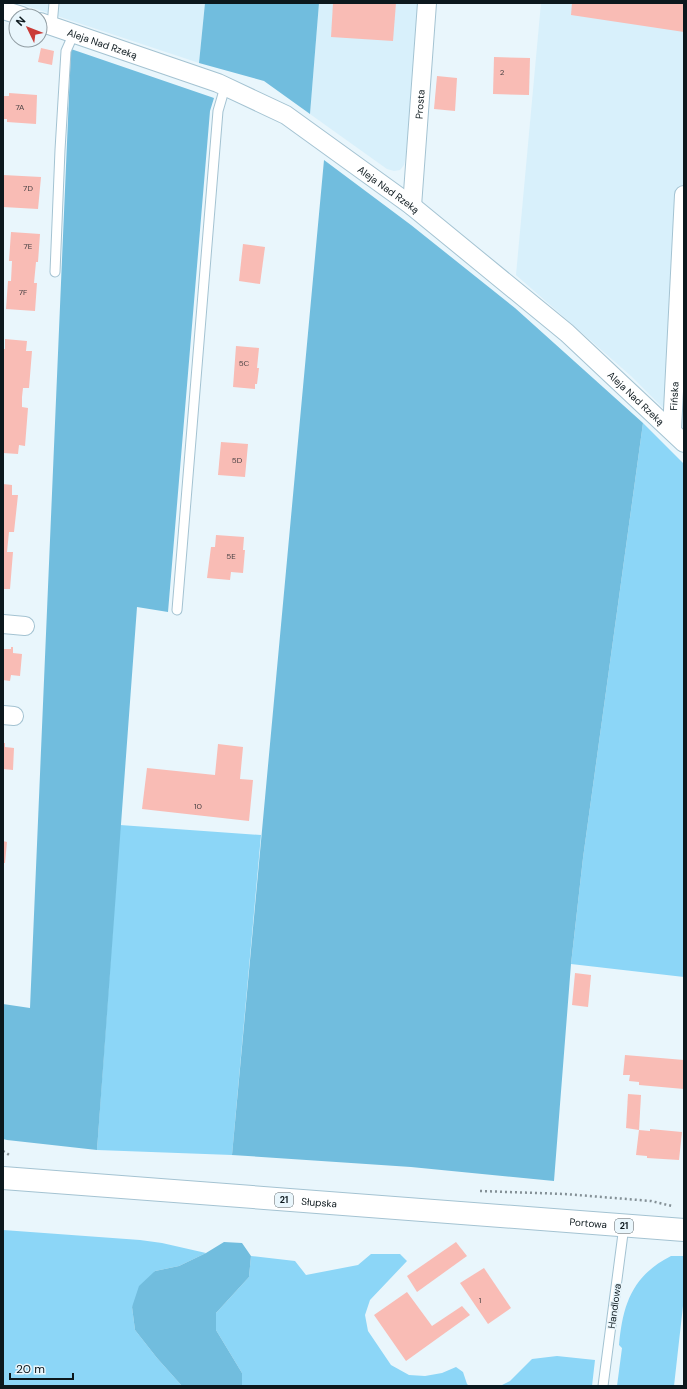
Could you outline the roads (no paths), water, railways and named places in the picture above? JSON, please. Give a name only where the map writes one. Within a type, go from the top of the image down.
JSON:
[{"type":"main road","name":"Słupska","points":[[3,1178],[564,1221]]},
{"type":"main road","name":"Portowa","points":[[564,1221],[684,1230]]},
{"type":"street","name":"Prosta","points":[[412,206],[427,3]]},
{"type":"street","name":"Aleja Nad Rzeką","points":[[48,25],[225,87],[286,115],[412,206],[567,333],[672,430],[684,443]]},
{"type":"street","name":"Fińska","points":[[672,430],[684,195]]},
{"type":"street","points":[[3,624],[25,626]]},
{"type":"lane","points":[[48,19],[54,3]]},
{"type":"lane","points":[[55,272],[66,51],[74,33]]},
{"type":"lane","points":[[177,610],[218,111],[225,87]]},
{"type":"lane","name":"Handlowa","points":[[603,1386],[624,1226]]}]
